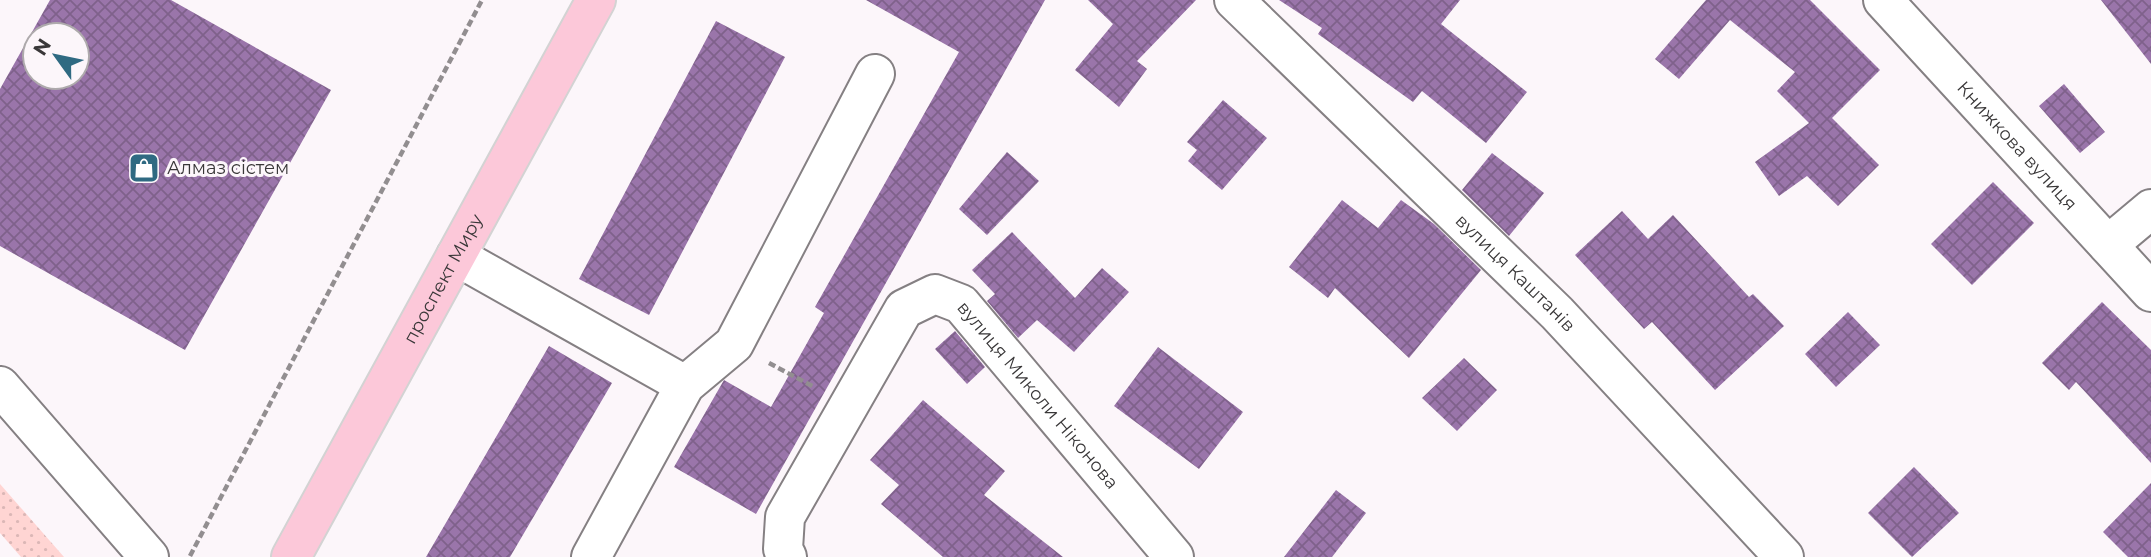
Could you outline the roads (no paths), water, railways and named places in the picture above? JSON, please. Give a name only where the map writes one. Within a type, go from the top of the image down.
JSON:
[{"type":"main road","name":"проспект Миру","points":[[291,557],[596,0]]},
{"type":"street","name":"вулиця Каштанів","points":[[1234,0],[1558,313],[1784,557]]},
{"type":"street","name":"Книжкова вулиця","points":[[1883,0],[2151,292]]},
{"type":"street","points":[[591,557],[685,385],[734,344],[875,74]]},
{"type":"street","points":[[2108,245],[2151,209]]},
{"type":"street","points":[[456,256],[685,385]]},
{"type":"street","name":"вулиця Миколи Ніконова","points":[[787,557],[783,549],[785,517],[904,309],[935,294],[961,304],[1174,557]]},
{"type":"street","points":[[0,386],[149,557]]},
{"type":"place","name":"Алмаз сістем","points":[[144,168]]}]
